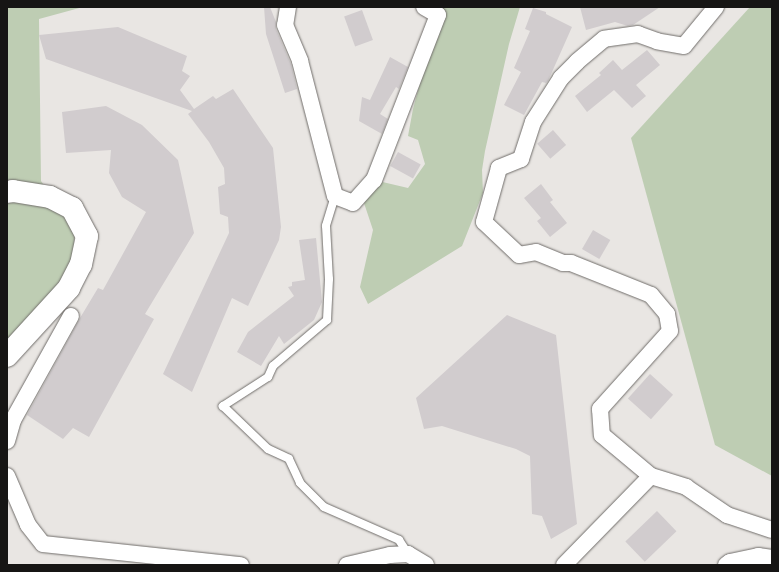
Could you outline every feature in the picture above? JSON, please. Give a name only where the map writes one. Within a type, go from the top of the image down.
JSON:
[{"type":"street","points":[[288,7],[285,25],[300,61],[335,196],[353,203],[374,180],[434,10]]},
{"type":"street","points":[[716,7],[684,46],[657,41],[638,34],[604,38],[577,62],[561,78],[533,122],[521,159],[499,168],[484,222],[519,255],[536,252],[563,263],[571,263],[651,295],[667,314],[670,331],[600,409],[602,435],[651,476],[686,487],[726,515],[772,530]]},
{"type":"street","points":[[7,192],[13,191],[50,197],[72,208],[86,236],[80,264],[69,288],[7,356]]},
{"type":"street","points":[[7,440],[13,420],[71,316]]},
{"type":"street","points":[[7,476],[28,525],[43,544],[241,565]]},
{"type":"street","points":[[564,565],[651,476]]},
{"type":"street","points":[[346,565],[390,555],[408,554],[426,565]]},
{"type":"street","points":[[726,565],[730,562],[758,556],[772,558]]},
{"type":"lane","points":[[335,196],[326,226],[329,279],[327,320],[273,366],[268,377],[224,406],[268,449],[289,459],[300,483],[324,507],[399,540],[408,554]]},
{"type":"green space","points":[[7,7],[83,7],[39,19],[41,181],[75,230],[73,264],[7,349]]},
{"type":"green space","points":[[443,7],[520,7],[509,44],[485,151],[482,170],[483,193],[462,246],[368,304],[360,287],[373,230],[364,203],[374,180],[408,188],[425,164],[418,140],[408,136],[413,109],[438,15]]},
{"type":"green space","points":[[750,7],[772,7],[772,476],[715,445],[631,138]]},
{"type":"building","points":[[264,7],[270,7],[276,22],[276,29],[291,64],[297,89],[285,93],[266,34]]},
{"type":"building","points":[[580,7],[660,7],[633,25],[628,26],[615,22],[586,30]]},
{"type":"building","points":[[533,8],[546,12],[546,14],[572,27],[548,81],[546,83],[542,82],[524,115],[504,105],[521,72],[514,68],[530,31],[525,29]]},
{"type":"building","points":[[362,10],[373,40],[355,47],[344,16]]},
{"type":"building","points":[[118,27],[187,56],[182,71],[190,76],[180,90],[194,109],[213,96],[216,99],[233,89],[273,148],[281,227],[279,240],[248,306],[232,298],[192,392],[163,374],[229,233],[228,217],[220,214],[218,187],[225,184],[224,168],[209,142],[188,114],[192,111],[46,59],[39,35]]},
{"type":"building","points":[[647,50],[660,65],[636,85],[646,96],[632,108],[614,90],[587,112],[575,96],[601,75],[599,73],[613,60],[622,70]]},
{"type":"building","points":[[390,57],[408,67],[399,89],[396,87],[380,114],[388,119],[382,134],[359,121],[362,97],[370,100]]},
{"type":"building","points":[[106,106],[142,125],[178,160],[194,233],[145,314],[154,319],[89,437],[73,428],[63,439],[27,415],[80,318],[98,288],[103,290],[146,212],[122,197],[109,173],[111,150],[66,153],[62,112]]},
{"type":"building","points":[[553,130],[566,145],[550,159],[537,144]]},
{"type":"building","points":[[398,152],[421,165],[413,179],[390,166]]},
{"type":"building","points":[[541,184],[553,200],[550,202],[567,223],[550,237],[537,221],[541,218],[524,198]]},
{"type":"building","points":[[593,230],[610,240],[599,259],[582,249]]},
{"type":"building","points":[[316,238],[322,302],[314,320],[284,344],[279,336],[261,366],[237,352],[248,332],[294,296],[288,287],[292,286],[292,282],[305,280],[299,240]]},
{"type":"building","points":[[507,315],[556,335],[577,524],[551,539],[542,516],[532,514],[530,456],[516,449],[442,426],[424,429],[416,398]]},
{"type":"building","points":[[650,374],[673,395],[651,419],[628,399]]},
{"type":"building","points":[[657,511],[676,531],[645,562],[625,542]]}]
